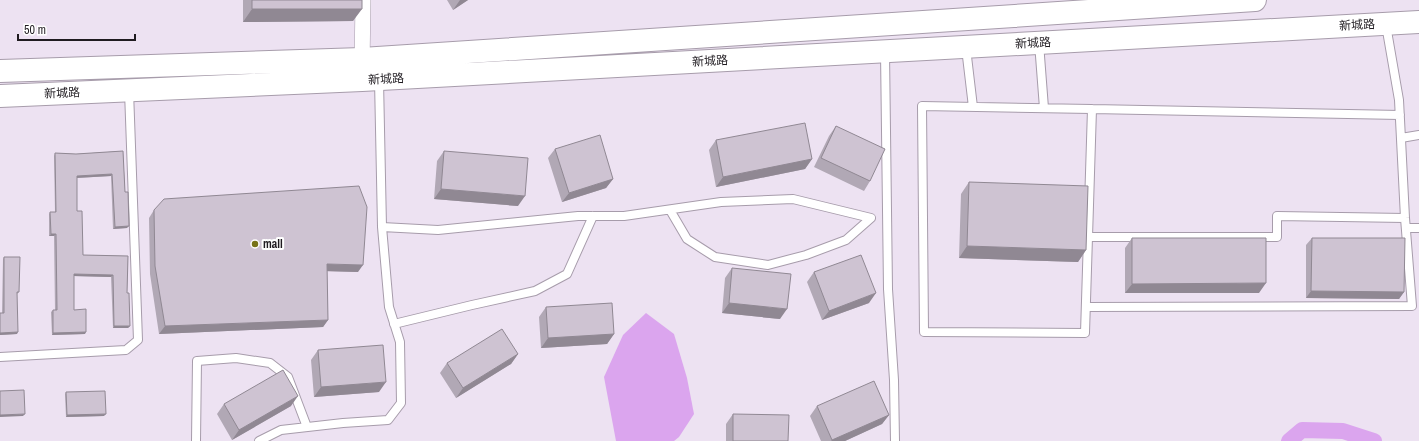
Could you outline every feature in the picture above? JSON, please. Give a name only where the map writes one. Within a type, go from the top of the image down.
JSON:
[{"type":"main road","name":"新城路","points":[[0,71],[362,59],[1256,0]]},
{"type":"main road","name":"新城路","points":[[0,96],[371,80],[1419,22]]},
{"type":"street","points":[[362,0],[362,59],[371,80]]},
{"type":"lane","points":[[1086,307],[1412,306],[1405,218],[1399,100],[1386,24]]},
{"type":"lane","points":[[1039,43],[1044,108]]},
{"type":"lane","points":[[966,47],[973,107]]},
{"type":"lane","points":[[885,51],[886,218],[888,289],[894,380],[895,441]]},
{"type":"lane","points":[[259,441],[281,430],[343,423],[388,420],[401,403],[400,342],[389,308],[371,80]]},
{"type":"lane","points":[[0,357],[126,350],[138,340],[129,90]]},
{"type":"lane","points":[[1092,109],[1085,333],[924,332],[922,106],[1044,108],[1400,115]]},
{"type":"lane","points":[[1401,138],[1419,135]]},
{"type":"lane","points":[[382,227],[438,230],[578,216],[624,216],[721,202],[793,199],[871,218],[886,218]]},
{"type":"lane","points":[[670,210],[687,239],[715,257],[768,265],[806,255],[846,240],[871,218]]},
{"type":"lane","points":[[394,324],[535,291],[567,274],[593,216]]},
{"type":"lane","points":[[1088,237],[1277,237],[1277,216],[1405,218]]},
{"type":"lane","points":[[1406,228],[1419,228]]},
{"type":"lane","points":[[196,441],[197,361],[236,358],[270,364],[288,377],[307,427]]},
{"type":"shaded area","points":[[646,313],[674,334],[687,378],[694,414],[679,437],[674,441],[616,441],[604,377],[623,335]]},
{"type":"building","points":[[252,0],[362,0],[362,9],[252,9]]},
{"type":"building","points":[[805,123],[812,159],[723,177],[716,140]]},
{"type":"building","points":[[836,126],[885,149],[870,181],[821,158]]},
{"type":"building","points":[[600,135],[613,179],[569,193],[555,149]]},
{"type":"building","points":[[123,151],[125,192],[128,192],[129,226],[115,227],[112,174],[77,176],[77,211],[82,211],[83,255],[128,256],[127,293],[129,293],[130,326],[114,326],[113,275],[74,274],[74,310],[86,309],[86,332],[53,333],[53,310],[57,310],[56,234],[51,234],[50,212],[56,212],[55,153],[76,154]]},
{"type":"building","points":[[444,151],[528,158],[525,196],[441,189]]},
{"type":"building","points":[[969,182],[1088,186],[1086,250],[967,246]]},
{"type":"building","name":"mall","points":[[359,186],[367,207],[363,265],[327,264],[328,320],[165,326],[155,266],[154,210],[164,199]]},
{"type":"building","points":[[1132,238],[1266,238],[1266,283],[1132,284]]},
{"type":"building","points":[[1312,238],[1405,238],[1404,292],[1311,291]]},
{"type":"building","points":[[861,255],[876,293],[829,311],[814,272]]},
{"type":"building","points":[[4,257],[20,257],[19,292],[17,292],[18,332],[0,333],[0,313],[4,313]]},
{"type":"building","points":[[732,268],[791,274],[787,309],[729,303]]},
{"type":"building","points":[[612,303],[614,334],[548,338],[546,307]]},
{"type":"building","points":[[502,329],[518,354],[463,388],[447,363]]},
{"type":"building","points":[[383,345],[386,382],[321,387],[318,350]]},
{"type":"building","points":[[283,370],[298,396],[239,430],[224,404]]},
{"type":"building","points":[[874,381],[889,415],[832,440],[817,406]]},
{"type":"building","points":[[24,390],[25,414],[0,415],[0,391]]},
{"type":"building","points":[[105,391],[106,414],[67,415],[66,392]]},
{"type":"building","points":[[733,414],[789,415],[788,441],[733,441]]},
{"type":"waterway","points":[[1289,441],[1302,430],[1343,431],[1374,441]]},
{"type":"place","name":"mall","points":[[255,244]]}]
